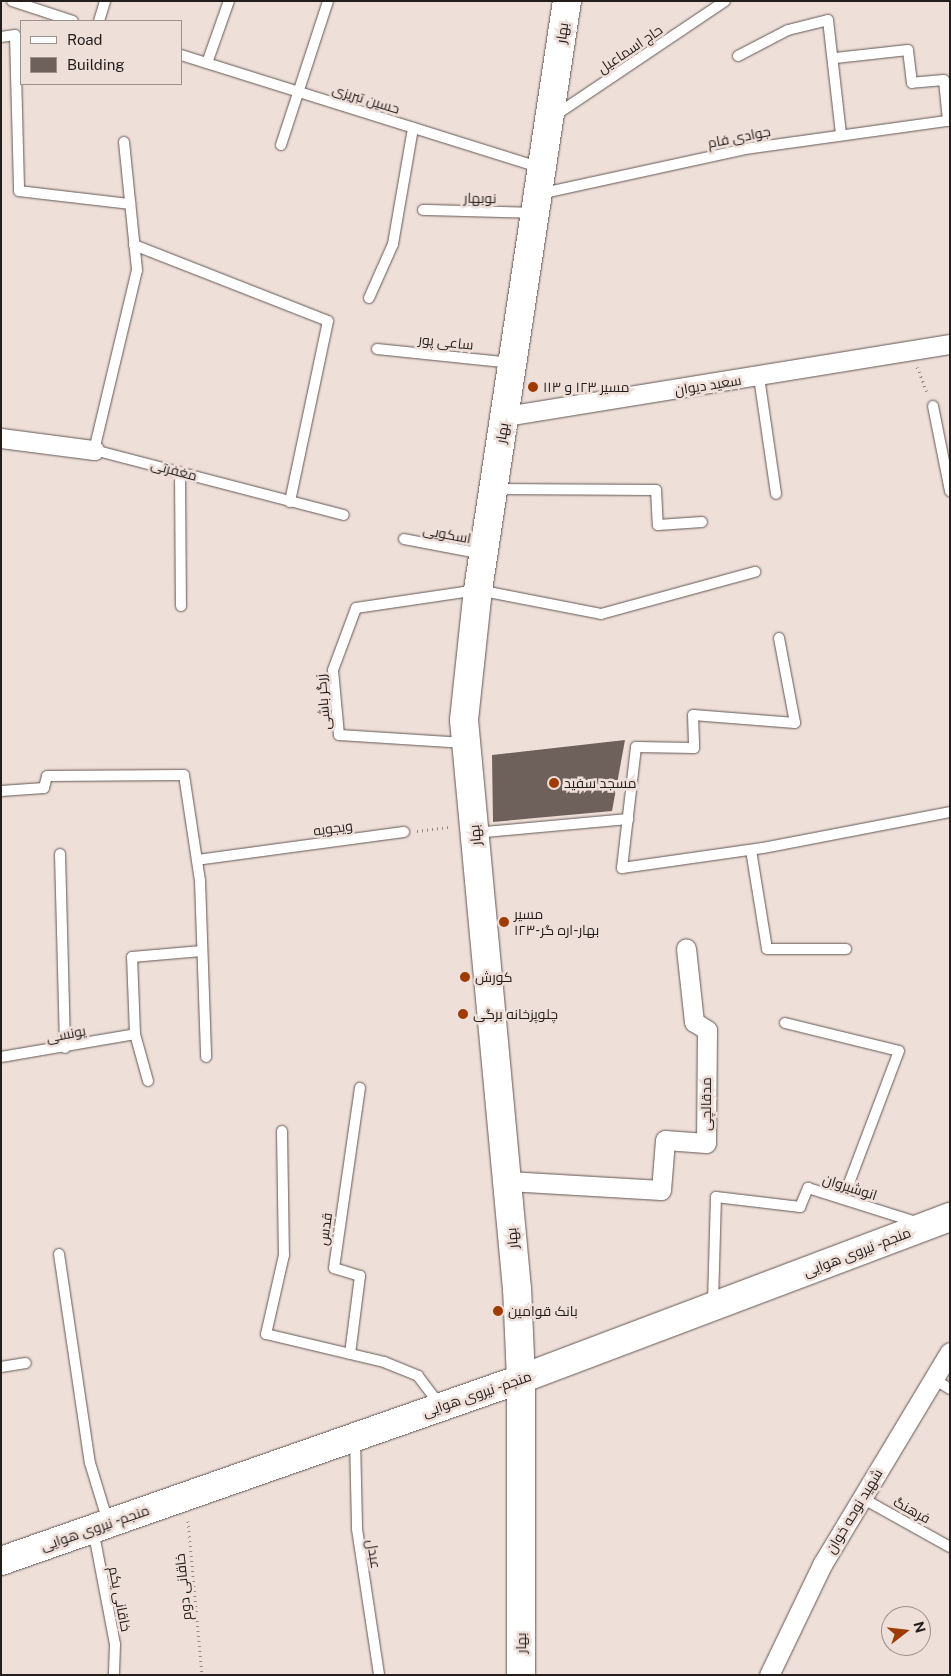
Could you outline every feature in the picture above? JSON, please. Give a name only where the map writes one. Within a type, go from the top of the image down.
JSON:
[{"type":"main road","name":"بهار","points":[[521,1675],[522,1379],[508,1181],[466,743],[465,686],[567,1]]},
{"type":"main road","name":"منجم - نیروی هوایی","points":[[1,1561],[522,1379],[939,1222]]},
{"type":"street","name":"سعید دیوان","points":[[505,416],[759,377],[950,344]]},
{"type":"street","name":"مغفرتی","points":[[1,438],[94,450]]},
{"type":"street","name":"مدقالچی","points":[[508,1181],[661,1190],[665,1140],[706,1143],[707,1030],[694,1022],[686,948]]},
{"type":"street","name":"شهید نوحه خوان","points":[[769,1675],[823,1563],[950,1352]]},
{"type":"lane","points":[[12,1],[71,20]]},
{"type":"lane","points":[[99,20],[104,1]]},
{"type":"lane","points":[[208,63],[229,1]]},
{"type":"lane","points":[[281,145],[300,92],[328,1]]},
{"type":"lane","name":"حاج اسماعیل","points":[[549,119],[725,1]]},
{"type":"lane","points":[[738,56],[788,30],[828,20],[835,58],[841,134]]},
{"type":"lane","points":[[1,37],[15,35],[19,191],[130,204]]},
{"type":"lane","name":"جوادی فام","points":[[538,192],[745,149],[841,134],[948,121],[944,80],[912,83],[908,50],[835,58]]},
{"type":"lane","name":"حسین تبریزی","points":[[182,55],[413,128],[538,192]]},
{"type":"lane","points":[[369,298],[393,244],[413,128]]},
{"type":"lane","points":[[94,450],[137,270],[124,142]]},
{"type":"lane","name":"نوبهار","points":[[423,210],[538,192]]},
{"type":"lane","points":[[134,245],[328,321],[290,502]]},
{"type":"lane","name":"ساعی پور","points":[[377,349],[513,363]]},
{"type":"lane","points":[[759,377],[776,494]]},
{"type":"lane","points":[[933,406],[950,491]]},
{"type":"lane","name":"مغفرتی","points":[[94,450],[344,515]]},
{"type":"lane","points":[[180,472],[181,606]]},
{"type":"lane","points":[[494,489],[656,490],[658,524],[702,522]]},
{"type":"lane","name":"اسکویی","points":[[404,540],[484,555]]},
{"type":"lane","points":[[478,590],[601,614],[755,572]]},
{"type":"lane","name":"زرگر باشی","points":[[466,743],[339,735],[333,670],[356,608],[478,590]]},
{"type":"lane","points":[[779,638],[795,723],[693,715],[694,748],[636,747],[622,868],[750,850],[950,812]]},
{"type":"lane","points":[[1,791],[44,788],[47,776],[184,775],[197,860],[206,1057]]},
{"type":"lane","points":[[474,828],[628,819]]},
{"type":"lane","name":"ویجویه","points":[[197,860],[404,832]]},
{"type":"lane","points":[[750,850],[767,949],[846,949]]},
{"type":"lane","points":[[60,854],[65,1048]]},
{"type":"lane","points":[[148,1081],[135,1034],[132,957],[202,951]]},
{"type":"lane","points":[[785,1023],[899,1051],[843,1199]]},
{"type":"lane","name":"یونسی","points":[[1,1057],[65,1048],[135,1034]]},
{"type":"lane","name":"قدس","points":[[350,1354],[360,1276],[334,1268],[360,1088]]},
{"type":"lane","points":[[282,1130],[284,1255],[266,1334],[350,1354],[418,1376],[442,1407]]},
{"type":"lane","name":"انوشیروان","points":[[713,1307],[716,1197],[800,1207],[808,1188],[843,1199],[939,1222]]},
{"type":"lane","name":"خاقانی یکم","points":[[59,1254],[101,1526],[115,1644],[114,1675]]},
{"type":"lane","points":[[1,1367],[26,1363]]},
{"type":"lane","points":[[934,1379],[950,1389]]},
{"type":"lane","name":"عبدل","points":[[355,1437],[356,1529],[379,1675]]},
{"type":"lane","name":"فرهنگ","points":[[862,1498],[950,1546]]},
{"type":"path","points":[[910,350],[933,406]]},
{"type":"path","points":[[404,832],[474,828]]},
{"type":"path","name":"خاقانی دوم","points":[[185,1496],[202,1675]]},
{"type":"building","name":"مسجد سفید","points":[[625,740],[612,811],[493,822],[492,755]]},
{"type":"place","name":"مسیر ۱۲۳ و ۱۱۳","points":[[533,387]]},
{"type":"place","name":"مسجد سفید","points":[[554,783]]},
{"type":"place","name":"مسیر ۱۲۳-بهار-اره گر","points":[[504,922]]},
{"type":"place","name":"کورش","points":[[465,977]]},
{"type":"place","name":"چلوپزخانه برگی","points":[[463,1014]]},
{"type":"place","name":"بانک قوامین","points":[[498,1311]]}]
